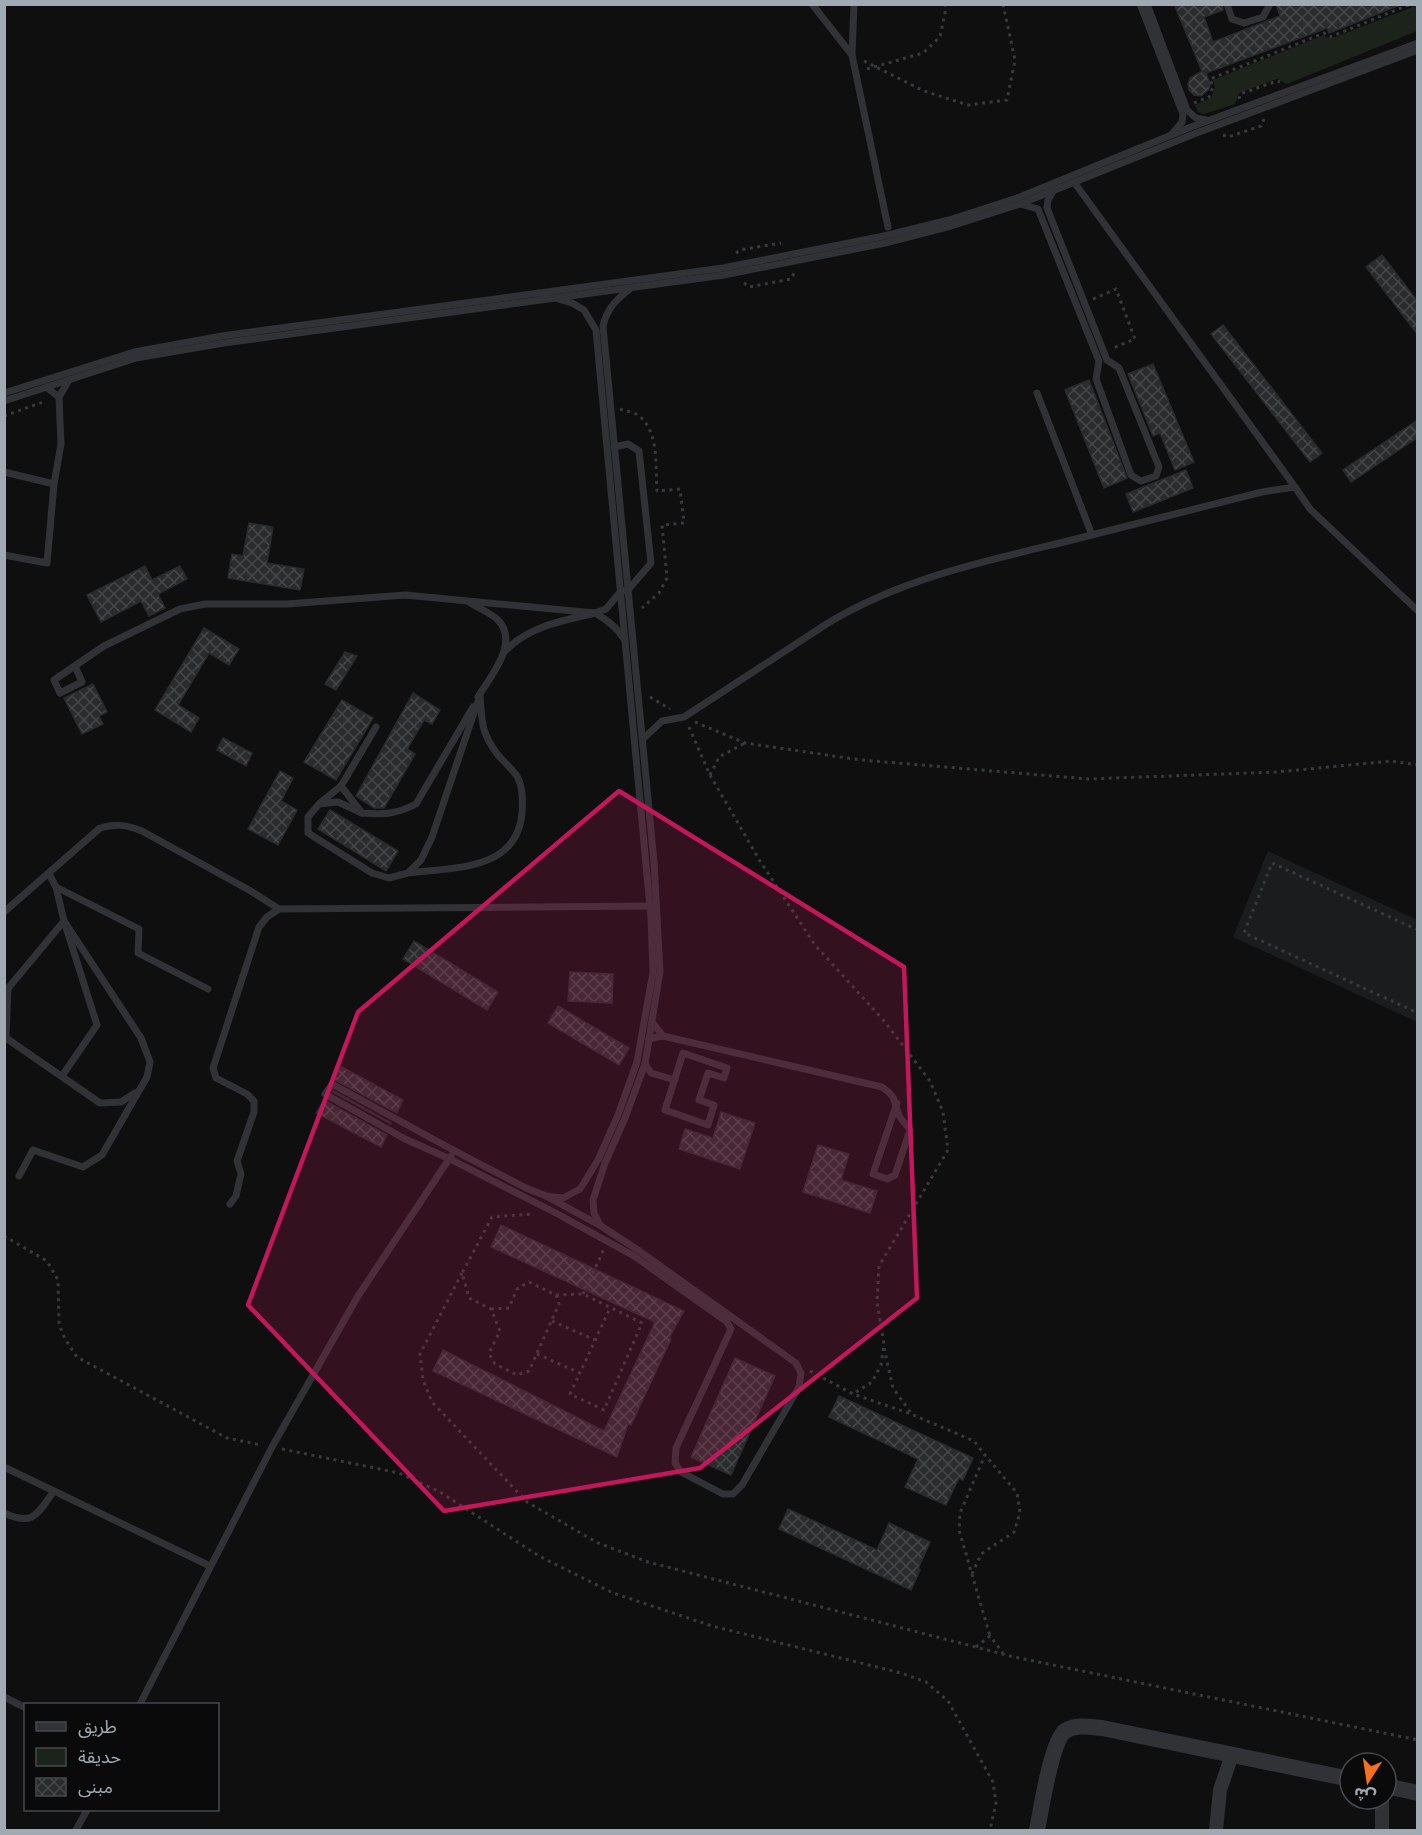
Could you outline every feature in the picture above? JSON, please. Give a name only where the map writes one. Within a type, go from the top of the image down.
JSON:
[{"type":"street","points":[[1037,1830],[1058,1739],[1065,1731],[1078,1726],[1102,1728],[1338,1777]]},
{"type":"street","points":[[1216,1830],[1220,1790],[1232,1755]]},
{"type":"street","points":[[1398,1789],[1418,1793]]},
{"type":"street","points":[[1382,1811],[1382,1830]]},
{"type":"lane","points":[[812,4],[852,55]]},
{"type":"lane","points":[[854,4],[852,55],[888,227],[881,237]]},
{"type":"lane","points":[[1140,4],[1183,114],[1182,122],[1170,136]]},
{"type":"lane","points":[[1147,4],[1187,110],[1196,118],[1209,121]]},
{"type":"lane","points":[[1227,4],[1232,19],[1244,23],[1263,16],[1270,4]]},
{"type":"lane","points":[[4,393],[134,351],[222,336],[723,268],[902,232],[950,220],[1017,198],[1170,136],[1418,43]]},
{"type":"lane","points":[[4,400],[136,358],[224,343],[724,275],[885,243],[951,226],[1020,204],[1194,134],[1418,50]]},
{"type":"lane","points":[[1074,182],[1310,509],[1418,611]]},
{"type":"lane","points":[[1020,204],[1038,209],[1099,361],[1096,379],[1131,475],[1141,481],[1156,476],[1160,468],[1119,368],[1107,360],[1047,208],[1048,200],[1054,190]]},
{"type":"lane","points":[[888,227],[902,232]]},
{"type":"lane","points":[[546,1196],[563,1197],[580,1189],[598,1160],[618,1115],[637,1062],[653,972],[650,906],[626,642],[625,591],[615,446],[603,326],[606,313],[616,299],[639,280]]},
{"type":"lane","points":[[538,293],[572,303],[584,310],[596,330],[608,456],[638,689],[659,929],[660,972],[645,1064],[605,1163],[593,1200],[594,1213],[601,1226]]},
{"type":"lane","points":[[4,555],[46,563],[54,484],[62,444],[59,397],[69,380]]},
{"type":"lane","points":[[46,387],[59,397]]},
{"type":"lane","points":[[1037,393],[1092,535]]},
{"type":"lane","points":[[319,804],[338,802],[362,813],[385,815],[402,812],[416,804],[505,651],[516,640],[541,626],[606,609],[651,563],[639,451],[628,444],[615,446],[608,456]]},
{"type":"lane","points":[[4,472],[54,484]]},
{"type":"lane","points":[[643,739],[662,721],[684,717],[849,610],[950,570],[1263,492],[1294,487]]},
{"type":"lane","points":[[75,666],[104,646],[180,609],[205,604],[287,604],[405,595],[595,613],[609,621],[626,642]]},
{"type":"lane","points":[[467,601],[498,620],[506,633],[505,651]]},
{"type":"lane","points":[[408,873],[421,860],[432,837],[480,695]]},
{"type":"lane","points":[[376,727],[341,786],[319,804],[308,817],[308,833],[372,873],[389,878],[408,873],[482,863],[504,852],[517,836],[523,799],[517,777],[497,754],[483,732],[480,695]]},
{"type":"lane","points":[[341,786],[362,813]]},
{"type":"lane","points":[[4,912],[100,828],[124,824],[142,831],[279,909],[650,906]]},
{"type":"lane","points":[[49,874],[56,887],[64,921],[97,1025],[62,1076]]},
{"type":"lane","points":[[56,887],[139,929],[138,953],[208,989]]},
{"type":"lane","points":[[230,1204],[236,1196],[241,1174],[237,1161],[254,1112],[254,1101],[247,1094],[216,1078],[213,1068],[259,927],[267,917],[279,909]]},
{"type":"lane","points":[[64,921],[6,991],[6,1038],[100,1103],[121,1102],[137,1092]]},
{"type":"lane","points":[[19,1176],[33,1150],[83,1167],[102,1155],[147,1077],[150,1062],[141,1038],[64,921]]},
{"type":"lane","points":[[652,1022],[663,1036]]},
{"type":"lane","points":[[649,1039],[663,1036],[882,1087],[891,1093],[897,1103],[898,1114],[910,1130],[895,1175],[887,1179],[873,1174],[897,1103]]},
{"type":"lane","points":[[684,1053],[727,1068],[724,1078],[708,1073],[699,1100],[714,1105],[708,1125],[664,1110],[675,1080],[684,1053]]},
{"type":"lane","points":[[645,1064],[651,1073],[675,1080]]},
{"type":"lane","points":[[639,1079],[651,1073]]},
{"type":"lane","points":[[332,1084],[454,1151],[546,1196],[601,1226],[638,1250],[796,1363],[801,1372],[799,1387],[742,1485],[734,1494],[723,1494],[681,1472],[675,1463],[676,1448],[731,1329],[728,1322],[634,1256],[608,1241],[450,1159],[405,1139],[325,1094],[332,1084]]},
{"type":"lane","points":[[141,1703],[272,1447],[358,1296],[454,1151]]},
{"type":"lane","points":[[4,1467],[210,1566]]},
{"type":"lane","points":[[4,1513],[16,1518],[27,1519],[36,1516],[54,1491]]},
{"type":"lane","points":[[4,1697],[24,1707]]},
{"type":"lane","points":[[76,1830],[86,1811]]},
{"type":"path","points":[[856,72],[923,53],[939,37],[945,4]]},
{"type":"path","points":[[852,55],[924,91],[968,105],[1006,100],[1015,60],[1003,4]]},
{"type":"path","points":[[1192,104],[1209,97],[1214,87],[1210,79],[1324,33],[1330,36],[1411,4]]},
{"type":"path","points":[[1236,105],[1240,94],[1277,81],[1287,86]]},
{"type":"path","points":[[1217,133],[1228,137],[1261,126],[1265,117]]},
{"type":"path","points":[[742,281],[749,287],[791,279],[795,271]]},
{"type":"path","points":[[1092,300],[1116,289],[1135,339],[1109,350]]},
{"type":"path","points":[[4,416],[43,402]]},
{"type":"path","points":[[619,409],[637,414],[648,424],[653,438],[657,491],[680,489],[684,523],[662,525],[667,578],[658,593],[635,614]]},
{"type":"path","points":[[638,689],[684,717],[745,743],[861,759],[1088,779],[1277,772],[1391,761],[1418,765]]},
{"type":"path","points":[[684,717],[710,775],[760,861],[815,945],[891,1030],[930,1081],[943,1112],[948,1150],[879,1266],[877,1302],[893,1388],[911,1414]]},
{"type":"path","points":[[710,775],[719,757],[745,743]]},
{"type":"path","points":[[1418,930],[1272,863],[1244,933],[1418,1013]]},
{"type":"path","points":[[554,1212],[492,1216],[420,1354],[423,1380],[432,1402],[527,1502],[598,1544],[648,1562],[1004,1654],[1418,1740]]},
{"type":"path","points":[[4,1236],[47,1261],[58,1280],[59,1324],[65,1339],[77,1357],[227,1438],[399,1473],[440,1492],[539,1556],[613,1593],[712,1626],[890,1670],[926,1682],[948,1701],[993,1782],[996,1803],[990,1830]]},
{"type":"path","points":[[583,1294],[608,1241]]},
{"type":"path","points":[[462,1273],[469,1298],[491,1309],[509,1308],[517,1289],[529,1282],[556,1296],[583,1294],[642,1323],[604,1410],[570,1394],[610,1308]]},
{"type":"path","points":[[491,1309],[500,1331],[489,1353],[495,1364],[517,1375],[529,1371],[559,1305],[556,1296]]},
{"type":"path","points":[[552,1321],[595,1340]]},
{"type":"path","points":[[853,1394],[872,1382],[881,1365],[884,1344]]},
{"type":"path","points":[[537,1354],[580,1373]]},
{"type":"path","points":[[796,1363],[853,1394],[911,1414],[974,1441],[1017,1492],[1020,1513],[1014,1533],[981,1554],[972,1574]]},
{"type":"path","points":[[985,1455],[960,1513],[959,1530],[990,1636],[1004,1654]]},
{"type":"path","points":[[976,1647],[990,1636]]},
{"type":"highlighted area","points":[[619,791],[904,967],[917,1298],[700,1468],[444,1511],[248,1305],[358,1012]]},
{"type":"shaded area","points":[[1268,851],[1417,920],[1417,1022],[1233,937]]},
{"type":"green space","points":[[1418,5],[1417,31],[1287,84],[1277,79],[1239,93],[1235,104],[1204,114],[1198,112],[1195,105],[1211,98],[1215,87],[1213,80],[1324,35],[1330,39]]},
{"type":"building","points":[[1174,4],[1222,4],[1223,10],[1204,17],[1213,42],[1280,16],[1276,4],[1400,5],[1329,33],[1327,28],[1206,73],[1210,83],[1209,89],[1201,96],[1194,95],[1189,90],[1190,78],[1202,71]]},
{"type":"building","points":[[1382,255],[1418,302],[1418,335],[1366,267]]},
{"type":"building","points":[[1223,325],[1322,453],[1310,462],[1211,334]]},
{"type":"building","points":[[1153,364],[1194,462],[1175,470],[1160,433],[1153,436],[1128,374]]},
{"type":"building","points":[[1089,380],[1127,478],[1104,488],[1065,390]]},
{"type":"building","points":[[1418,420],[1418,437],[1351,482],[1343,470]]},
{"type":"building","points":[[1186,470],[1193,488],[1133,512],[1126,494]]},
{"type":"building","points":[[249,523],[273,527],[267,563],[304,569],[300,590],[228,578],[232,554],[243,556]]},
{"type":"building","points":[[145,566],[152,580],[180,566],[187,579],[158,594],[165,608],[149,616],[141,601],[101,622],[87,595]]},
{"type":"building","points":[[204,628],[239,649],[229,665],[209,653],[178,705],[199,718],[191,732],[155,710]]},
{"type":"building","points":[[345,652],[357,656],[336,690],[325,684]]},
{"type":"building","points":[[93,684],[107,712],[99,716],[103,724],[82,734],[64,698]]},
{"type":"building","points":[[413,693],[440,710],[432,724],[424,720],[407,749],[415,754],[384,808],[374,808],[356,796]]},
{"type":"building","points":[[342,700],[373,718],[336,780],[304,762]]},
{"type":"building","points":[[223,738],[252,753],[246,766],[217,750]]},
{"type":"building","points":[[280,771],[293,778],[281,801],[297,810],[278,845],[248,829]]},
{"type":"building","points":[[330,810],[398,851],[386,871],[318,829]]},
{"type":"building","points":[[414,941],[498,992],[487,1010],[403,959]]},
{"type":"building","points":[[570,972],[613,974],[612,1003],[568,1001]]},
{"type":"building","points":[[558,1006],[629,1048],[619,1065],[548,1023]]},
{"type":"building","points":[[340,1066],[403,1100],[397,1113],[333,1079]]},
{"type":"building","points":[[333,1092],[391,1123],[391,1124]]},
{"type":"building","points":[[324,1100],[387,1135],[381,1147],[316,1113]]},
{"type":"building","points":[[721,1112],[755,1123],[740,1169],[679,1149],[685,1129],[713,1138]]},
{"type":"building","points":[[818,1145],[849,1154],[841,1180],[877,1191],[870,1213],[803,1192]]},
{"type":"building","points":[[501,1225],[684,1311],[669,1338],[671,1339],[631,1425],[628,1424],[617,1457],[433,1371],[443,1350],[604,1431],[655,1322],[491,1247]]},
{"type":"building","points":[[735,1358],[775,1376],[731,1475],[691,1457]]},
{"type":"building","points":[[839,1396],[973,1458],[963,1480],[959,1478],[946,1505],[905,1487],[918,1459],[829,1417]]},
{"type":"building","points":[[788,1509],[877,1550],[889,1523],[930,1542],[911,1590],[779,1529]]}]
